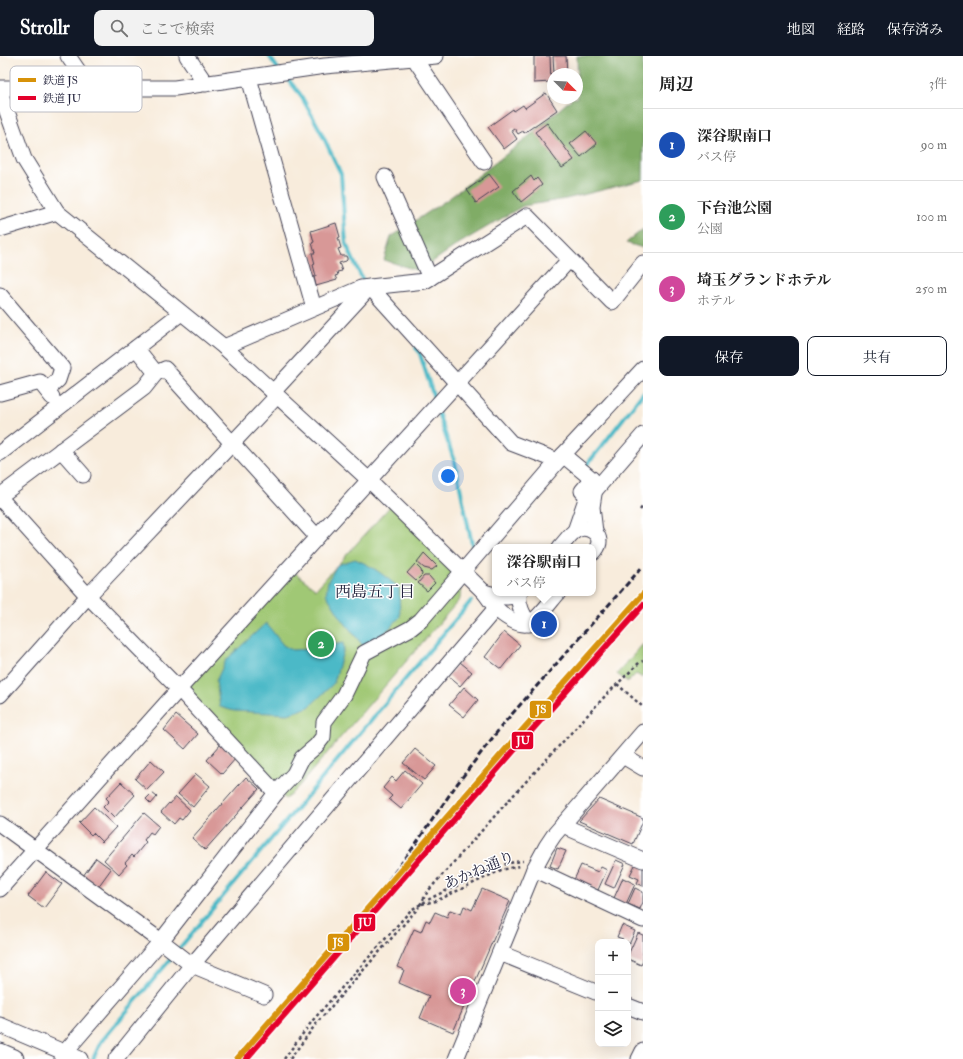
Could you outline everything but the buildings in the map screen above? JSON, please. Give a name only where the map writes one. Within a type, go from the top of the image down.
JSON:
[{"type":"main road","points":[[0,1053],[14,1059]]},
{"type":"street","points":[[68,56],[75,66]]},
{"type":"street","points":[[187,56],[206,84]]},
{"type":"street","points":[[142,88],[175,88],[206,84],[325,66],[344,60],[436,56]]},
{"type":"street","points":[[414,58],[484,162]]},
{"type":"street","points":[[249,78],[314,308]]},
{"type":"street","points":[[0,92],[24,158],[57,212],[224,347],[369,480],[516,622],[522,625],[529,624],[555,596]]},
{"type":"street","points":[[385,177],[430,278]]},
{"type":"street","points":[[0,229],[57,212]]},
{"type":"street","points":[[224,347],[361,288],[425,282],[527,216],[612,302],[643,263]]},
{"type":"street","points":[[0,889],[179,689],[570,260]]},
{"type":"street","points":[[370,286],[511,443],[561,458],[592,479],[582,491],[585,494],[595,482],[597,490],[592,507],[595,532],[599,539],[598,548],[596,550]]},
{"type":"street","points":[[0,695],[88,596],[231,444],[370,286]]},
{"type":"street","points":[[0,295],[62,368],[58,380],[47,390]]},
{"type":"street","points":[[0,453],[181,313]]},
{"type":"street","points":[[136,348],[156,373]]},
{"type":"street","points":[[276,793],[179,689],[88,596],[0,497],[144,388],[156,373],[165,369],[231,444],[318,537]]},
{"type":"street","points":[[64,1056],[161,941],[276,793],[294,774],[302,758],[316,746],[323,737],[324,722],[344,695],[364,653],[411,628],[421,620],[561,458],[643,369]]},
{"type":"street","points":[[0,393],[40,382],[60,407]]},
{"type":"street","points":[[575,531],[585,502],[643,436]]},
{"type":"street","points":[[61,450],[83,475]]},
{"type":"street","points":[[563,544],[575,531],[581,528],[595,532]]},
{"type":"street","points":[[116,1059],[190,964],[492,599],[513,596]]},
{"type":"street","points":[[519,596],[519,606],[529,624]]},
{"type":"street","points":[[456,1059],[500,953],[530,865],[563,824],[643,732]]},
{"type":"street","points":[[623,756],[643,768]]},
{"type":"street","points":[[0,824],[161,941],[190,964],[264,995]]},
{"type":"street","points":[[563,824],[573,830],[643,860]]},
{"type":"street","points":[[530,865],[643,920]]},
{"type":"street","points":[[500,953],[595,993]]},
{"type":"street","points":[[631,1007],[643,1012]]},
{"type":"street","points":[[0,1025],[64,1056],[80,1059]]},
{"type":"street","points":[[639,1059],[643,1051]]},
{"type":"path","points":[[640,510],[643,506]]},
{"type":"path","points":[[420,905],[428,891],[509,800],[617,684],[640,662],[643,661]]},
{"type":"path","points":[[617,684],[643,706]]},
{"type":"path","name":"あかね通り","points":[[284,1059],[313,1020],[404,916],[411,910],[433,897],[499,866],[514,862],[530,865]]},
{"type":"path","name":"あかね通り","points":[[290,1059],[316,1024],[420,905]]},
{"type":"green space","points":[[577,56],[643,56],[643,180],[566,199],[523,206],[460,243],[419,271],[384,260],[391,237],[448,199],[522,142],[565,104],[583,104],[583,68],[577,68]]},
{"type":"green space","points":[[643,229],[643,248],[626,243]]},
{"type":"green space","points":[[393,503],[462,571],[460,599],[286,799],[271,788],[179,689],[289,568],[316,589]]},
{"type":"green space","points":[[643,644],[643,678],[636,674],[628,682],[617,674]]},
{"type":"water","points":[[355,559],[368,565],[399,588],[400,617],[378,640],[364,647],[341,618],[326,594],[328,581],[337,565]]},
{"type":"water","points":[[266,623],[283,645],[292,650],[312,649],[343,643],[344,648],[334,683],[309,707],[288,714],[234,711],[220,707],[216,681],[226,660]]},
{"type":"waterway","points":[[269,56],[278,69]]},
{"type":"waterway","points":[[286,77],[300,94],[320,130],[341,174],[346,244],[364,283]]},
{"type":"waterway","points":[[416,348],[419,351],[434,398]]},
{"type":"waterway","points":[[584,468],[643,393]]},
{"type":"waterway","points":[[438,413],[455,463],[473,549],[475,551]]},
{"type":"waterway","points":[[178,950],[471,601]]},
{"type":"waterway","points":[[93,1059],[101,1042],[174,955]]},
{"type":"railway","points":[[361,916],[410,852],[457,784],[504,723],[643,566]]},
{"type":"rail line","name":"JS","points":[[237,1059],[519,734],[643,594]]},
{"type":"rail line","name":"JU","points":[[246,1059],[524,739],[643,605]]},
{"type":"place","name":"深谷駅南口","points":[[544,624]]},
{"type":"place","name":"下台池公園","points":[[321,644]]},
{"type":"place","name":"埼玉グランドホテル","points":[[463,991]]},
{"type":"district","name":"西島五丁目","points":[[375,591]]}]
